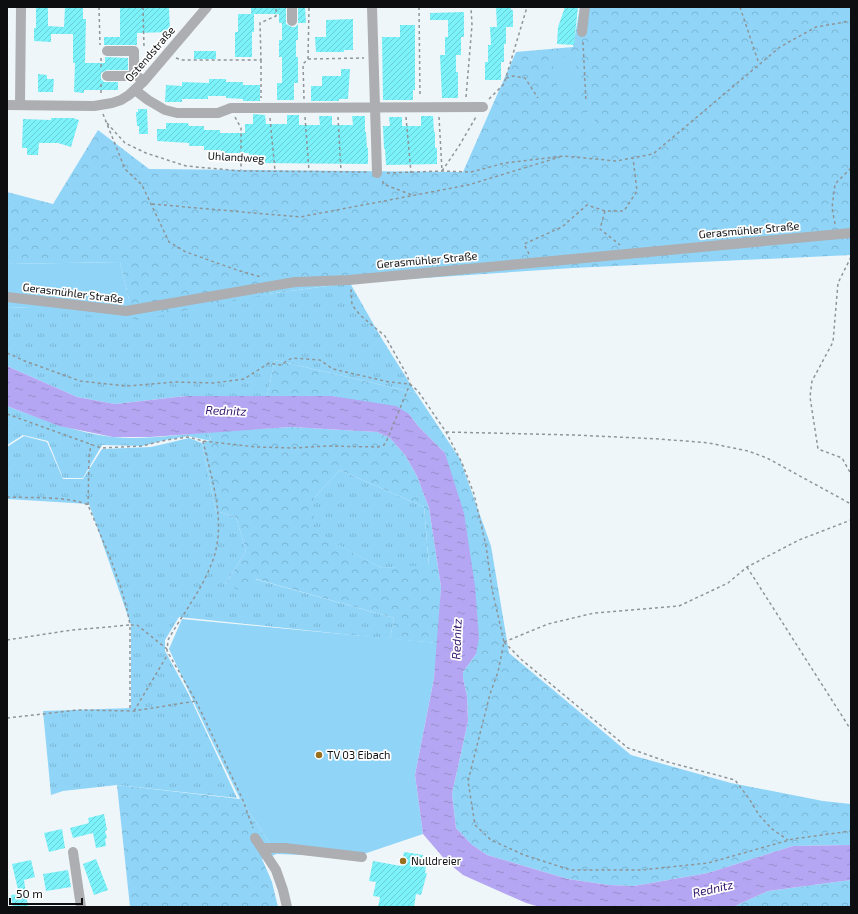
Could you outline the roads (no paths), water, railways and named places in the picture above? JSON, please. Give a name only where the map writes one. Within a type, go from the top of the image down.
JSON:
[{"type":"street","points":[[20,105],[21,7]]},
{"type":"street","name":"Ostendstraße","points":[[7,104],[102,105],[121,100],[135,90],[207,7]]},
{"type":"street","points":[[292,7],[292,21]]},
{"type":"street","points":[[372,7],[374,107],[379,173]]},
{"type":"street","points":[[582,32],[585,7]]},
{"type":"street","points":[[107,51],[134,51],[134,74]]},
{"type":"street","points":[[107,76],[131,76],[134,74]]},
{"type":"street","points":[[134,74],[144,80]]},
{"type":"street","points":[[135,90],[165,110],[177,113],[218,113],[231,108],[483,107]]},
{"type":"street","name":"Gerasmühler Straße","points":[[7,297],[126,312],[295,282],[349,280],[851,233]]},
{"type":"street","points":[[255,838],[276,870],[287,907]]},
{"type":"street","points":[[262,848],[284,848],[362,858]]},
{"type":"street","points":[[73,852],[81,907]]},
{"type":"water","name":"Rednitz","points":[[7,366],[77,397],[115,404],[186,396],[332,396],[396,406],[409,414],[418,426],[445,453],[464,513],[475,586],[479,638],[476,654],[463,672],[467,696],[468,721],[452,794],[456,828],[471,844],[487,855],[568,879],[609,885],[634,886],[708,873],[793,846],[851,845],[851,880],[768,891],[733,907],[540,907],[526,903],[463,875],[447,862],[423,834],[415,775],[434,678],[441,587],[429,508],[417,476],[405,455],[390,438],[377,432],[291,427],[150,437],[113,437],[59,426],[7,406]]},
{"type":"place","name":"TV 03 Eibach","points":[[319,755]]},
{"type":"place","name":"Nulldreier","points":[[403,861]]}]
